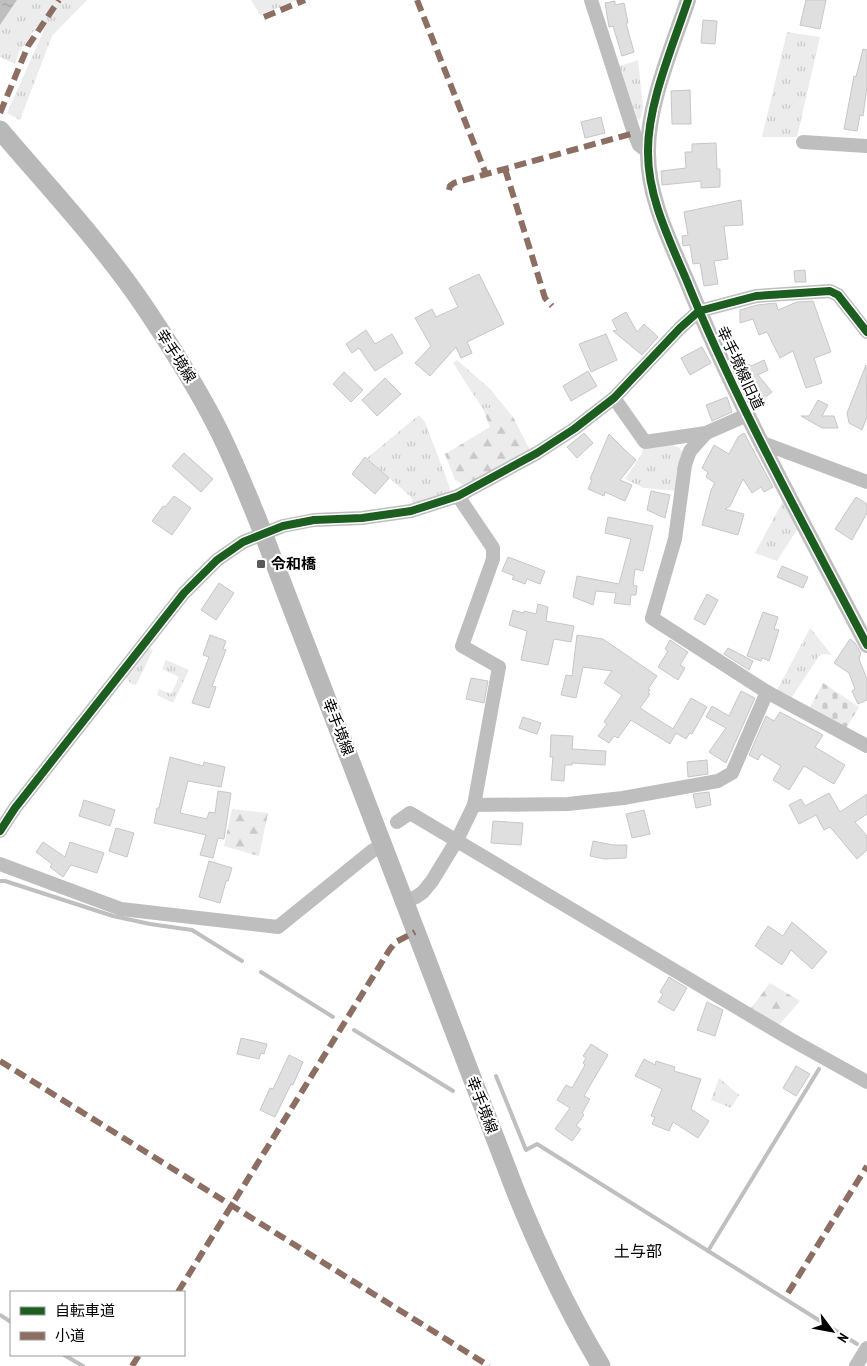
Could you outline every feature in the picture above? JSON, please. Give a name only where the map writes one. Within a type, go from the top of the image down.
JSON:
[{"type":"main road","name":"幸手境線","points":[[0,130],[91,238],[147,311],[193,383],[216,424],[238,471],[263,533],[536,1241],[582,1334],[601,1366]]},
{"type":"street","points":[[591,0],[634,133],[639,145],[648,152]]},
{"type":"street","name":"幸手境線旧道","points":[[688,0],[654,102],[648,134],[648,173],[652,190],[698,311],[747,415],[867,645]]},
{"type":"street","points":[[803,142],[867,146]]},
{"type":"street","points":[[0,830],[15,808],[184,592],[217,560],[243,542],[275,528],[314,520],[362,518],[411,511],[458,496],[537,453],[574,429],[614,398],[698,311],[756,296],[830,291],[838,295],[867,332]]},
{"type":"street","points":[[614,398],[645,442],[706,433],[747,415]]},
{"type":"street","points":[[706,433],[690,451],[685,465],[675,539],[652,618],[767,692],[867,746]]},
{"type":"street","points":[[760,442],[867,482]]},
{"type":"street","points":[[404,902],[423,892],[457,840],[474,805],[498,667],[462,646],[493,559],[493,548],[458,496]]},
{"type":"street","points":[[474,805],[568,804],[623,798],[718,781],[732,773],[767,692]]},
{"type":"street","points":[[397,822],[410,813],[591,922],[867,1082]]},
{"type":"street","points":[[0,864],[121,910],[278,927],[372,851],[383,845]]},
{"type":"street","points":[[856,1366],[867,1348]]},
{"type":"green space","points":[[17,0],[87,0],[52,36],[20,120],[7,113],[44,30],[37,26],[19,52],[15,64],[0,57],[0,25]]},
{"type":"green space","points":[[251,0],[297,0],[260,15]]},
{"type":"green space","points":[[787,32],[820,37],[797,137],[762,137]]},
{"type":"green space","points":[[638,60],[643,107],[640,120],[637,119],[620,66]]},
{"type":"green space","points":[[457,360],[490,389],[513,417],[491,408],[483,409],[453,363]]},
{"type":"green space","points":[[487,408],[513,417],[531,452],[467,487],[455,480],[445,454],[490,427],[483,409]]},
{"type":"green space","points":[[419,415],[425,422],[450,488],[449,493],[413,504],[411,497],[367,458]]},
{"type":"green space","points":[[665,442],[680,448],[683,454],[677,491],[644,488],[625,479],[642,454],[643,448]]},
{"type":"green space","points":[[784,499],[798,528],[777,561],[755,553]]},
{"type":"green space","points":[[810,628],[832,655],[823,654],[819,656],[790,700],[776,692]]},
{"type":"green space","points":[[149,648],[153,650],[136,685],[131,684],[126,677]]},
{"type":"green space","points":[[166,660],[189,670],[173,703],[157,695],[159,689],[171,694],[179,677],[162,669]]},
{"type":"green space","points":[[823,683],[859,707],[845,730],[809,709]]},
{"type":"green space","points":[[232,809],[268,813],[259,856],[224,846]]},
{"type":"green space","points":[[770,983],[800,1001],[779,1025],[751,1008]]},
{"type":"green space","points":[[719,1078],[739,1095],[731,1108],[711,1100]]},
{"type":"water","points":[[0,0],[17,0],[0,25]]},
{"type":"building","points":[[806,0],[826,0],[820,29],[800,25]]},
{"type":"building","points":[[615,1],[615,5],[624,3],[628,23],[626,23],[634,52],[622,56],[613,26],[609,27],[605,3]]},
{"type":"building","points":[[703,20],[717,21],[715,44],[701,43]]},
{"type":"building","points":[[863,49],[867,50],[867,87],[863,116],[860,115],[857,131],[844,129],[854,76],[856,77]]},
{"type":"building","points":[[690,90],[691,124],[672,124],[671,91]]},
{"type":"building","points":[[601,117],[605,133],[585,138],[581,122]]},
{"type":"building","points":[[716,143],[717,169],[720,169],[720,187],[701,188],[701,181],[662,185],[661,171],[686,168],[685,152],[692,152],[692,144]]},
{"type":"building","points":[[741,200],[743,225],[724,226],[728,259],[714,261],[718,284],[704,286],[700,263],[693,264],[690,245],[683,246],[682,236],[688,235],[684,212]]},
{"type":"building","points":[[805,270],[806,282],[795,282],[794,271]]},
{"type":"building","points":[[479,274],[504,324],[467,342],[472,353],[461,358],[456,347],[430,376],[415,363],[431,346],[415,318],[432,309],[436,317],[458,307],[449,288]]},
{"type":"building","points":[[813,301],[831,352],[814,358],[822,383],[806,388],[793,351],[780,358],[767,332],[759,335],[753,319],[740,323],[740,310],[757,305],[776,303],[778,310],[797,302]]},
{"type":"building","points":[[626,312],[637,332],[644,324],[658,337],[642,355],[613,331],[617,330],[612,320]]},
{"type":"building","points":[[366,330],[375,344],[392,334],[403,353],[375,371],[359,348],[352,353],[346,344]]},
{"type":"building","points":[[606,334],[617,360],[591,372],[579,344]]},
{"type":"building","points":[[702,347],[711,363],[690,375],[681,358]]},
{"type":"building","points":[[764,360],[768,370],[758,375],[772,392],[756,407],[748,394],[756,388],[746,366],[749,364],[751,366]]},
{"type":"building","points":[[866,365],[867,417],[862,430],[849,423],[847,413]]},
{"type":"building","points":[[588,371],[597,386],[571,401],[563,386]]},
{"type":"building","points":[[344,372],[363,390],[351,402],[333,384]]},
{"type":"building","points":[[385,378],[401,394],[377,416],[362,400]]},
{"type":"building","points":[[727,397],[732,412],[712,421],[706,405]]},
{"type":"building","points":[[818,400],[828,405],[822,416],[834,416],[838,428],[822,428],[801,416],[809,416]]},
{"type":"building","points":[[584,433],[593,443],[577,458],[567,447]]},
{"type":"building","points":[[744,433],[773,487],[764,492],[761,487],[752,493],[743,479],[730,506],[725,509],[744,514],[738,535],[702,525],[711,490],[715,483],[706,477],[708,472],[702,468],[714,445],[729,454],[738,437]]},
{"type":"building","points":[[609,434],[636,460],[620,480],[632,485],[625,501],[605,492],[604,496],[588,489],[592,480],[590,479]]},
{"type":"building","points":[[184,453],[213,479],[201,492],[172,466]]},
{"type":"building","points":[[365,457],[389,478],[375,494],[352,474]]},
{"type":"building","points":[[651,491],[670,495],[665,518],[647,510]]},
{"type":"building","points":[[174,496],[191,508],[172,535],[152,521],[163,506],[165,507]]},
{"type":"building","points":[[856,497],[867,504],[867,513],[852,540],[835,529]]},
{"type":"building","points":[[608,517],[653,526],[643,571],[635,569],[633,585],[637,586],[636,595],[631,595],[630,605],[614,603],[616,593],[596,591],[593,605],[573,597],[577,576],[619,584],[631,539],[605,533]]},
{"type":"building","points":[[508,557],[545,571],[540,584],[527,579],[525,584],[512,579],[514,576],[502,571]]},
{"type":"building","points":[[782,566],[808,577],[803,588],[777,577]]},
{"type":"building","points":[[219,583],[234,593],[216,620],[201,610]]},
{"type":"building","points":[[707,594],[718,600],[705,625],[694,619]]},
{"type":"building","points":[[538,604],[548,607],[546,621],[574,626],[571,642],[554,639],[548,665],[521,660],[527,631],[509,625],[513,610],[536,614]]},
{"type":"building","points":[[763,612],[778,617],[774,629],[779,630],[769,661],[762,658],[761,661],[747,656]]},
{"type":"building","points":[[210,635],[226,641],[223,649],[226,650],[212,686],[216,687],[209,708],[192,703],[209,657],[203,655]]},
{"type":"building","points":[[577,635],[603,639],[657,676],[648,689],[650,694],[640,708],[673,729],[691,698],[707,707],[692,734],[690,733],[686,739],[676,733],[670,744],[631,720],[618,738],[614,736],[609,743],[598,736],[607,724],[604,722],[622,695],[604,683],[612,671],[583,667],[576,698],[561,695],[566,675],[572,676]]},
{"type":"building","points":[[850,639],[861,653],[859,659],[867,679],[867,700],[858,704],[852,691],[855,689],[849,673],[834,663]]},
{"type":"building","points":[[670,640],[688,652],[680,665],[685,668],[678,680],[658,667],[668,651],[665,649]]},
{"type":"building","points":[[728,648],[753,661],[749,670],[724,654]]},
{"type":"building","points":[[471,678],[488,681],[484,703],[466,699]]},
{"type":"building","points":[[741,691],[755,698],[726,763],[709,752],[726,728],[706,717],[712,706],[729,716]]},
{"type":"building","points":[[780,712],[823,735],[815,747],[845,765],[834,784],[804,766],[789,790],[773,780],[781,766],[761,754],[758,760],[749,755],[766,716],[774,721]]},
{"type":"building","points":[[523,717],[541,723],[537,734],[519,728]]},
{"type":"building","points":[[551,735],[573,736],[572,749],[606,751],[605,765],[572,763],[572,765],[565,765],[564,781],[551,780],[553,757],[550,757]]},
{"type":"building","points":[[170,757],[203,766],[204,762],[225,767],[221,787],[188,781],[180,813],[207,819],[209,812],[215,813],[218,791],[231,793],[224,839],[218,838],[213,858],[200,855],[206,835],[154,823]]},
{"type":"building","points":[[707,760],[708,774],[688,777],[687,762]]},
{"type":"building","points":[[709,792],[711,805],[696,808],[693,794]]},
{"type":"building","points":[[829,793],[840,812],[867,794],[867,814],[855,822],[867,836],[867,850],[857,859],[830,827],[824,830],[816,815],[799,824],[789,805],[801,799],[805,806]]},
{"type":"building","points":[[84,800],[115,810],[110,826],[79,816]]},
{"type":"building","points":[[644,810],[650,834],[632,838],[626,814]]},
{"type":"building","points":[[493,821],[523,823],[521,845],[491,843]]},
{"type":"building","points":[[116,828],[134,833],[127,857],[109,851]]},
{"type":"building","points":[[593,841],[613,845],[627,845],[626,858],[604,859],[590,856]]},
{"type":"building","points":[[43,842],[65,857],[70,842],[104,853],[97,873],[71,865],[63,877],[50,867],[52,864],[36,852]]},
{"type":"building","points":[[209,861],[232,868],[220,903],[199,897]]},
{"type":"building","points":[[792,922],[827,952],[812,969],[791,950],[782,965],[755,946],[768,926],[783,936]]},
{"type":"building","points":[[669,977],[687,988],[674,1011],[658,1002],[663,994],[660,992]]},
{"type":"building","points":[[707,1002],[723,1010],[715,1036],[697,1030]]},
{"type":"building","points":[[241,1038],[267,1044],[264,1054],[261,1053],[259,1059],[237,1054]]},
{"type":"building","points":[[591,1044],[608,1055],[584,1096],[590,1099],[582,1113],[584,1115],[576,1126],[581,1129],[572,1141],[555,1129],[570,1108],[557,1100],[566,1085],[572,1088],[585,1065],[583,1063],[586,1058],[583,1056]]},
{"type":"building","points":[[289,1055],[303,1062],[293,1085],[291,1084],[275,1117],[260,1110],[270,1088],[273,1089]]},
{"type":"building","points":[[644,1059],[655,1065],[656,1061],[675,1067],[674,1071],[701,1079],[691,1109],[709,1121],[698,1138],[673,1122],[669,1131],[652,1124],[655,1117],[651,1116],[662,1089],[635,1076]]},
{"type":"building","points":[[796,1066],[810,1074],[796,1096],[783,1088]]},
{"type":"waterway","points":[[0,881],[113,916],[192,930],[242,961]]},
{"type":"waterway","points":[[261,972],[333,1017]]},
{"type":"waterway","points":[[354,1030],[453,1091]]},
{"type":"waterway","points":[[708,1251],[819,1069]]},
{"type":"waterway","points":[[496,1076],[526,1150],[537,1144],[857,1344]]},
{"type":"waterway","points":[[0,1315],[10,1321]]},
{"type":"waterway","points":[[66,1356],[83,1366]]},
{"type":"marked path","points":[[0,113],[28,46],[59,0]]},
{"type":"marked path","points":[[264,17],[305,0]]},
{"type":"marked path","points":[[417,0],[486,174]]},
{"type":"marked path","points":[[449,190],[450,186],[454,183],[634,133]]},
{"type":"marked path","points":[[505,169],[545,298],[552,306]]},
{"type":"marked path","points":[[179,1291],[390,949],[396,942],[415,932]]},
{"type":"marked path","points":[[0,1061],[489,1366]]},
{"type":"marked path","points":[[788,1293],[867,1166]]},
{"type":"marked path","points":[[132,1366],[138,1356]]},
{"type":"cycle path","points":[[688,0],[662,76],[652,115],[648,153],[649,169],[656,202],[673,249],[727,372],[772,464],[867,645]]},
{"type":"cycle path","points":[[0,831],[15,808],[184,593],[217,560],[243,542],[283,526],[314,520],[362,518],[411,511],[458,496],[537,453],[574,429],[614,398],[680,328],[699,311],[756,296],[830,291],[838,295],[867,332]]},
{"type":"place","name":"令和橋","points":[[261,564]]},
{"type":"district","name":"土与部","points":[[638,1251]]}]
